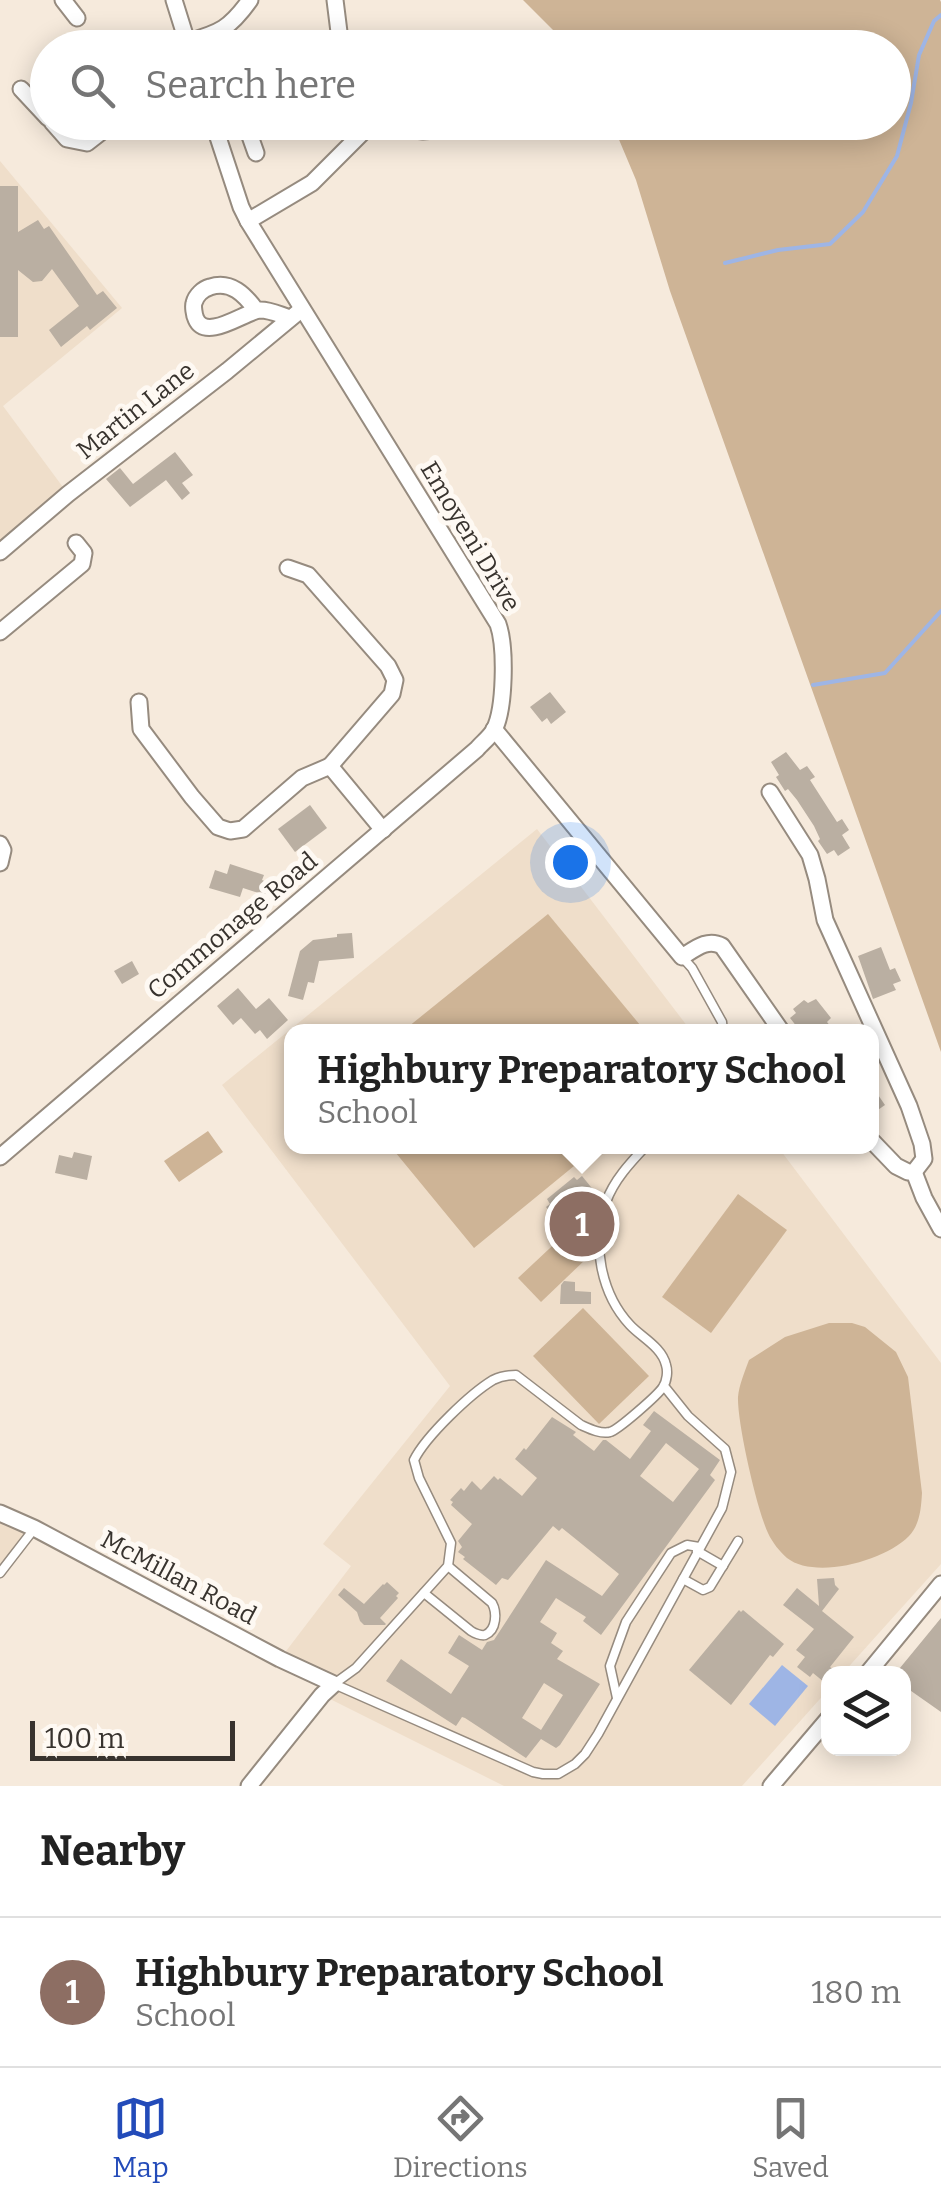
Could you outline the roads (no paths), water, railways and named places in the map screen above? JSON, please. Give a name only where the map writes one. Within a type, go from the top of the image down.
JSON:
[{"type":"street","points":[[63,0],[77,18]]},
{"type":"street","points":[[174,0],[184,30]]},
{"type":"street","points":[[230,30],[250,0]]},
{"type":"street","points":[[336,0],[339,30]]},
{"type":"street","points":[[21,90],[30,99]]},
{"type":"street","name":"Emoyeni Drive","points":[[219,140],[241,206],[296,314],[498,624],[503,676],[494,729]]},
{"type":"street","points":[[251,140],[256,153]]},
{"type":"street","points":[[248,221],[312,183],[354,140]]},
{"type":"street","points":[[256,310],[296,314]]},
{"type":"street","name":"Martin Lane","points":[[0,552],[296,314]]},
{"type":"street","points":[[0,632],[82,564],[84,553],[76,543]]},
{"type":"street","points":[[139,702],[140,729],[214,824],[223,829],[243,830],[302,778],[330,766],[392,694],[395,680],[388,666],[308,574],[288,568]]},
{"type":"street","points":[[494,729],[682,957],[706,943],[722,946],[776,1024]]},
{"type":"street","name":"Commonage Road","points":[[0,1157],[478,749],[494,729]]},
{"type":"street","points":[[330,766],[383,830]]},
{"type":"street","points":[[770,792],[810,855],[824,920],[872,1024]]},
{"type":"street","points":[[0,844],[0,863]]},
{"type":"street","points":[[879,1040],[909,1106],[924,1152],[922,1164],[908,1172],[879,1148]]},
{"type":"street","points":[[914,1172],[941,1229]]},
{"type":"street","name":"McMillan Road","points":[[0,1513],[334,1684]]},
{"type":"street","points":[[874,1666],[941,1584]]},
{"type":"street","points":[[249,1786],[334,1684]]},
{"type":"street","points":[[771,1786],[821,1727]]},
{"type":"lane","points":[[682,957],[722,1024]]},
{"type":"lane","points":[[334,1684],[356,1668],[448,1566],[451,1543],[414,1460],[440,1427],[472,1397],[494,1379],[516,1374],[581,1425],[608,1432],[619,1428],[664,1386],[667,1371],[663,1356],[630,1326],[608,1292],[602,1274],[600,1231],[606,1202],[638,1154]]},
{"type":"lane","points":[[334,1684],[543,1774],[565,1771],[585,1754],[722,1508],[730,1483],[725,1449],[688,1416],[664,1386]]},
{"type":"lane","points":[[0,1573],[34,1528]]},
{"type":"lane","points":[[683,1578],[707,1589],[738,1541]]},
{"type":"lane","points":[[617,1698],[610,1666],[626,1622],[671,1553],[687,1545],[723,1566]]},
{"type":"lane","points":[[424,1593],[470,1632],[488,1632],[496,1610],[492,1603],[448,1566]]},
{"type":"water","points":[[782,1665],[808,1686],[775,1726],[749,1704]]},
{"type":"waterway","points":[[911,103],[919,55],[934,21],[941,15]]},
{"type":"waterway","points":[[725,263],[778,250],[830,244],[863,212],[897,156],[901,140]]},
{"type":"waterway","points":[[813,685],[885,673],[941,611]]},
{"type":"place","name":"Highbury Preparatory School","points":[[582,1224]]}]
